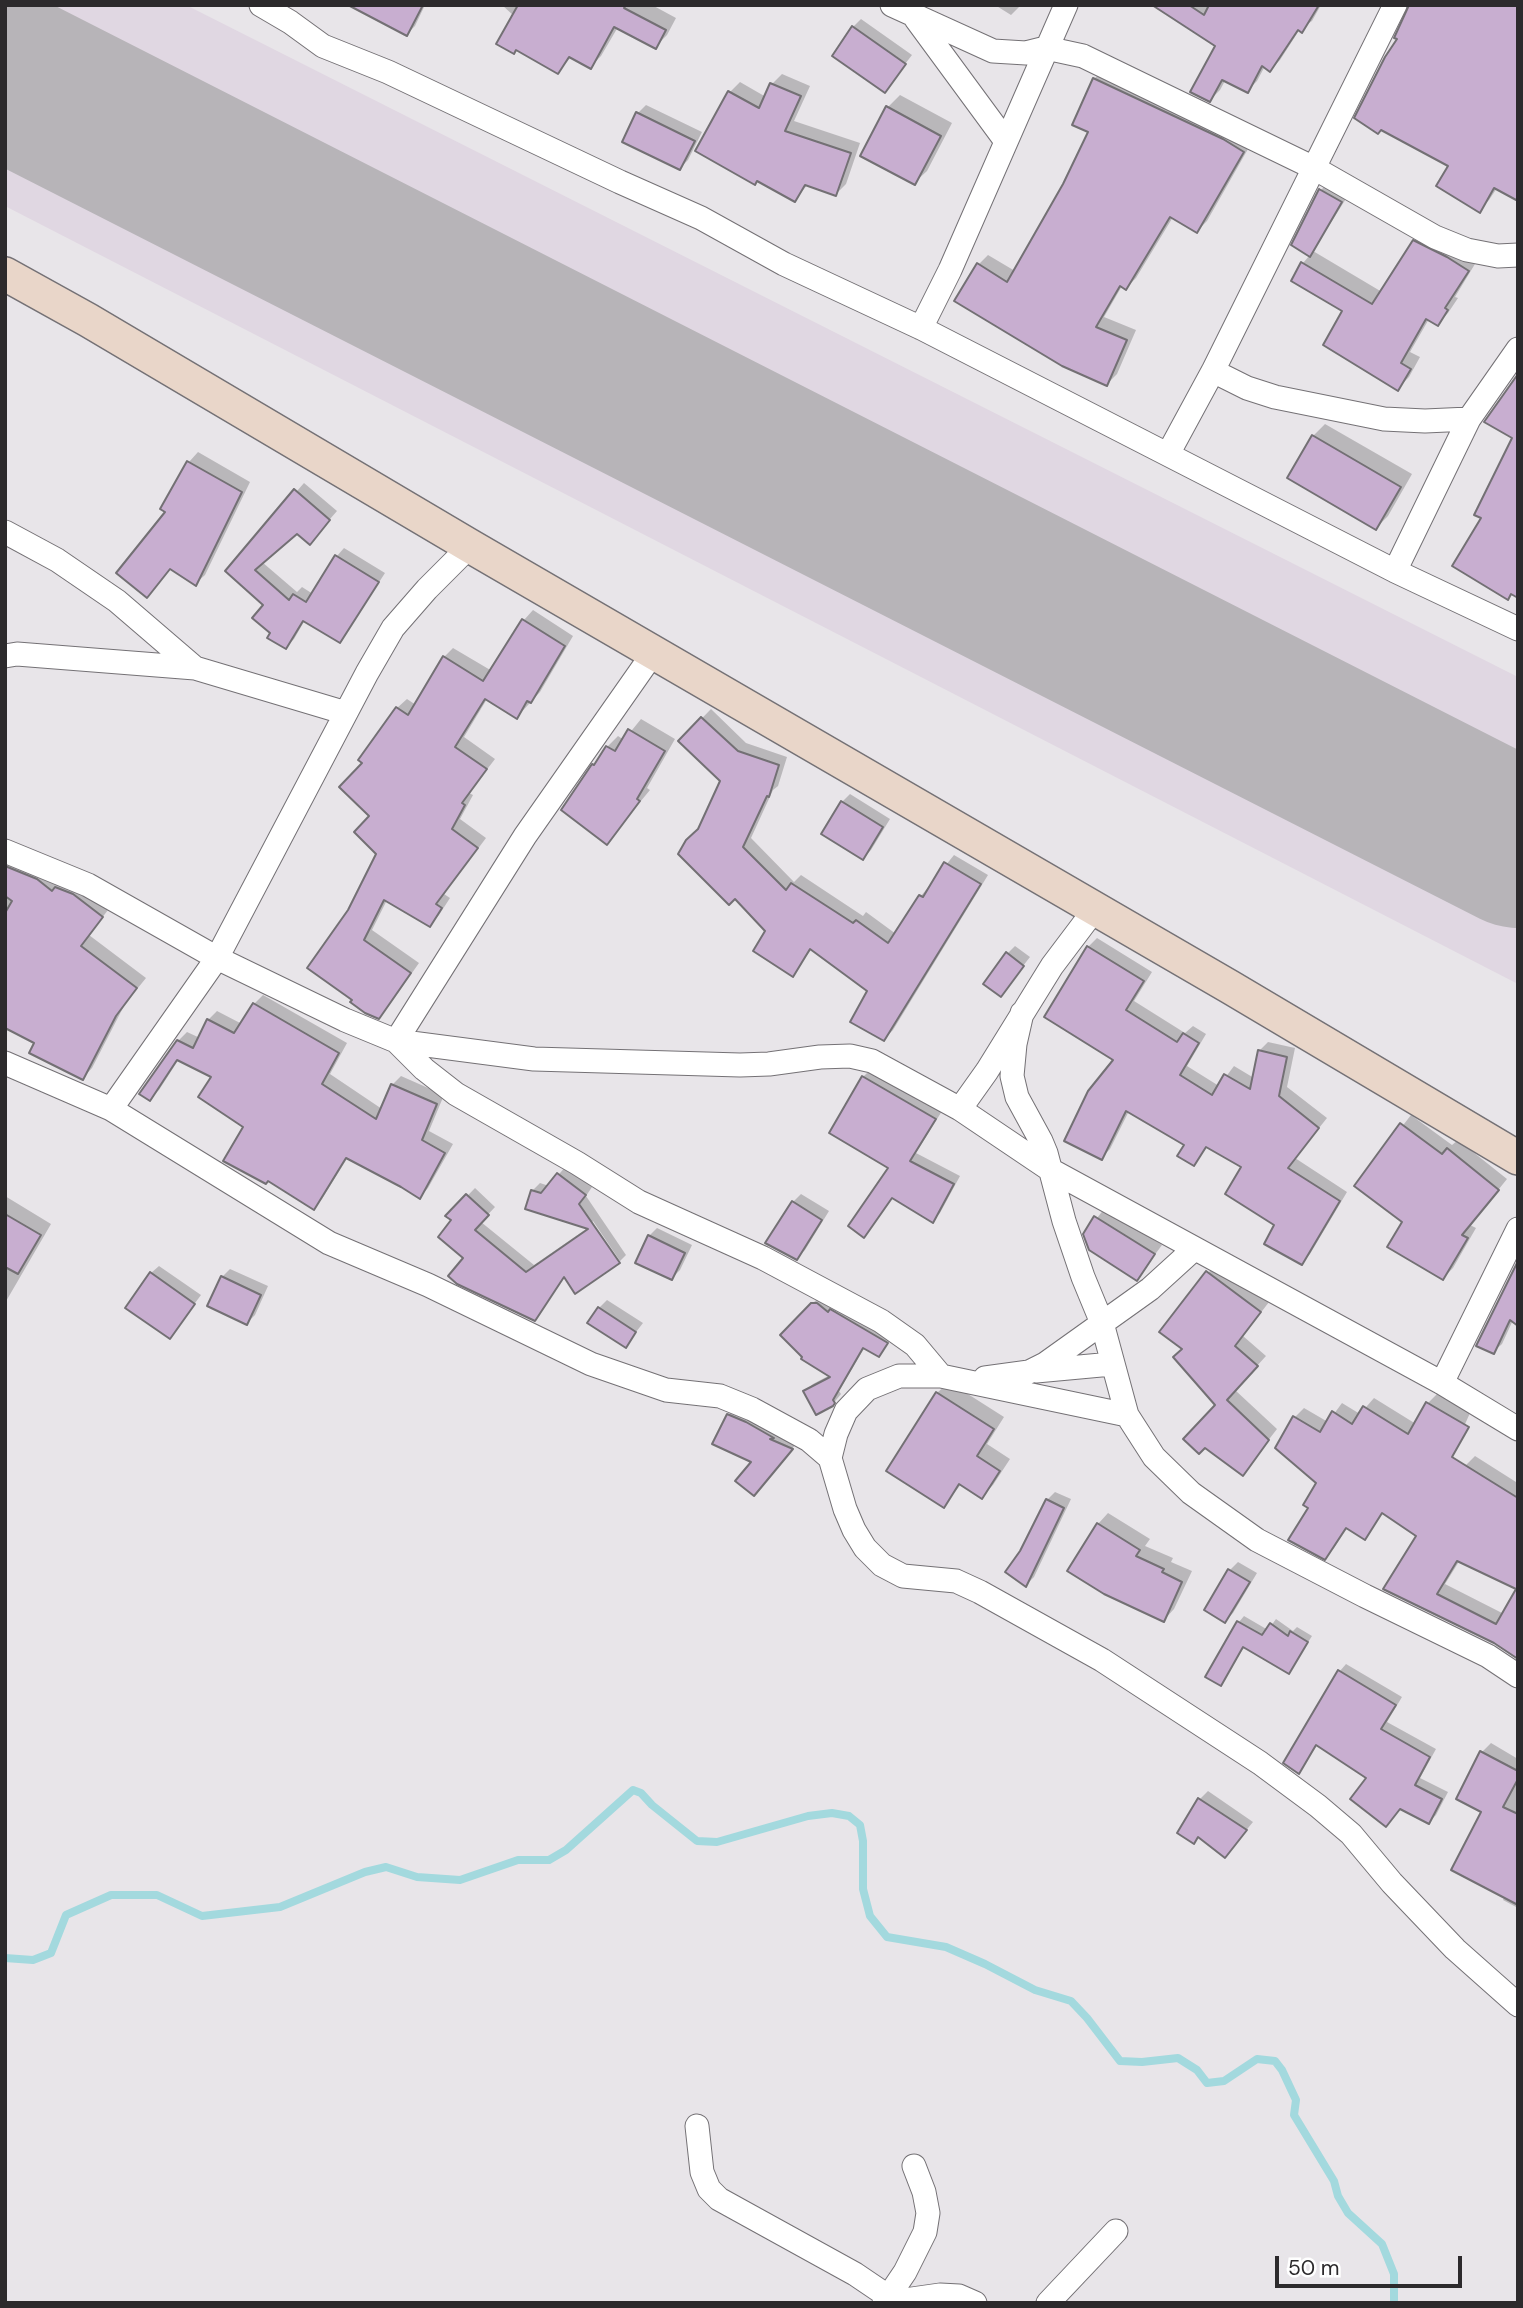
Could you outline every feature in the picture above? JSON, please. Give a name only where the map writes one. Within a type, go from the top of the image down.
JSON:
[{"type":"street","points":[[261,5],[323,46],[388,72],[620,183],[701,218],[784,264],[921,328],[1395,571],[1518,629]]},
{"type":"street","points":[[892,5],[993,51],[1027,53],[1046,48],[1083,56],[1314,168],[1435,237],[1467,250],[1498,256],[1518,255]]},
{"type":"street","points":[[921,328],[950,270],[1066,5]]},
{"type":"street","points":[[1168,454],[1213,371],[1395,5]]},
{"type":"street","points":[[914,17],[1005,141]]},
{"type":"street","points":[[9,284],[88,320],[1518,1158]]},
{"type":"street","points":[[1395,571],[1469,419],[1518,349]]},
{"type":"street","points":[[1213,371],[1247,388],[1275,397],[1384,419],[1469,419]]},
{"type":"street","points":[[5,532],[57,560],[117,601],[195,668]]},
{"type":"street","points":[[111,1109],[217,958],[393,628],[470,546]]},
{"type":"street","points":[[396,1041],[525,836],[654,652]]},
{"type":"street","points":[[5,656],[56,656],[195,668],[346,713]]},
{"type":"street","points":[[5,851],[88,885],[217,958],[345,1020],[396,1041],[534,1059],[740,1065],[850,1056],[872,1061],[960,1109],[1049,1169],[1442,1383],[1518,1429]]},
{"type":"street","points":[[960,1109],[1022,1013],[1095,909]]},
{"type":"street","points":[[1022,1013],[1012,1076],[1017,1097],[1041,1140],[1075,1255],[1102,1323],[1127,1415],[1154,1457],[1191,1493],[1257,1540],[1488,1656],[1518,1676]]},
{"type":"street","points":[[396,1041],[424,1069],[456,1094],[639,1202],[763,1258],[881,1321],[915,1345],[951,1378],[1127,1415]]},
{"type":"street","points":[[5,1063],[111,1109],[328,1243],[428,1285],[591,1364],[666,1390],[720,1396],[752,1409],[809,1440],[830,1458]]},
{"type":"street","points":[[1442,1383],[1518,1229]]},
{"type":"street","points":[[1029,1372],[1052,1359],[1150,1289],[1194,1249]]},
{"type":"street","points":[[1112,1364],[951,1378],[899,1376],[867,1389],[846,1411],[830,1458],[845,1509],[865,1549],[882,1565],[903,1576],[956,1581],[980,1592],[1102,1660],[1260,1763],[1351,1834],[1392,1884],[1446,1940],[1518,2005]]},
{"type":"street","points":[[697,2126],[702,2172],[709,2189],[719,2199],[855,2274],[887,2300],[940,2295],[960,2296],[975,2303]]},
{"type":"street","points":[[887,2300],[918,2249],[925,2232],[928,2213],[924,2192],[914,2166]]},
{"type":"street","points":[[1048,2303],[1116,2231]]},
{"type":"shaded area","points":[[5,5],[186,5],[1518,677],[1518,984],[5,206]]},
{"type":"building","points":[[348,5],[423,5],[407,36]]},
{"type":"building","points":[[518,5],[626,5],[624,8],[666,30],[656,49],[614,27],[591,69],[569,57],[558,74],[516,50],[514,54],[496,44]]},
{"type":"building","points":[[1152,5],[1189,5],[1204,15],[1209,5],[1319,5],[1302,33],[1298,30],[1270,72],[1262,66],[1248,93],[1222,80],[1210,102],[1190,92],[1215,46]]},
{"type":"building","points":[[1409,5],[1518,5],[1518,201],[1494,188],[1480,213],[1436,186],[1448,166],[1381,130],[1378,134],[1354,118],[1397,39],[1394,38]]},
{"type":"building","points":[[852,26],[906,64],[885,93],[832,56]]},
{"type":"building","points":[[1093,78],[1223,139],[1244,152],[1197,233],[1170,217],[1126,290],[1120,286],[1096,327],[1127,340],[1107,386],[1062,366],[954,301],[977,263],[1007,282],[1063,184],[1088,132],[1072,125]]},
{"type":"building","points":[[770,83],[801,96],[785,131],[851,153],[836,196],[805,185],[795,202],[757,181],[755,185],[695,151],[728,91],[759,108]]},
{"type":"building","points":[[886,106],[941,136],[915,185],[860,156]]},
{"type":"building","points":[[636,112],[695,141],[680,170],[622,142]]},
{"type":"building","points":[[1319,189],[1342,202],[1310,257],[1291,245]]},
{"type":"building","points":[[1413,240],[1469,271],[1445,308],[1448,310],[1438,326],[1426,319],[1401,363],[1411,369],[1398,391],[1323,345],[1342,311],[1291,281],[1301,262],[1372,304]]},
{"type":"building","points":[[1518,374],[1518,598],[1511,594],[1508,600],[1452,566],[1481,518],[1474,515],[1512,438],[1484,422]]},
{"type":"building","points":[[1312,435],[1401,487],[1376,530],[1287,478]]},
{"type":"building","points":[[187,461],[242,492],[196,586],[170,569],[147,598],[116,573],[165,512],[160,509]]},
{"type":"building","points":[[294,489],[330,520],[310,545],[297,534],[255,570],[289,600],[293,594],[306,602],[335,555],[379,582],[340,643],[303,621],[286,649],[267,638],[270,633],[252,618],[263,605],[225,571]]},
{"type":"building","points":[[522,619],[565,646],[531,703],[527,701],[517,719],[485,699],[455,747],[487,769],[462,803],[465,805],[452,829],[478,848],[436,904],[442,908],[430,927],[384,900],[364,940],[411,973],[379,1019],[365,1013],[350,1002],[352,1000],[307,968],[348,910],[376,854],[354,832],[369,816],[339,787],[362,763],[358,760],[396,707],[408,715],[443,656],[483,681]]},
{"type":"building","points":[[701,717],[738,751],[779,765],[769,797],[767,796],[743,847],[786,890],[791,883],[853,923],[856,920],[888,943],[919,895],[923,897],[944,862],[981,884],[884,1041],[850,1022],[867,991],[810,949],[793,977],[753,951],[765,931],[735,899],[729,905],[678,854],[686,840],[698,829],[720,781],[678,741]]},
{"type":"building","points":[[628,729],[665,751],[637,799],[640,801],[607,845],[561,810],[606,746],[615,751]]},
{"type":"building","points":[[841,801],[883,827],[863,860],[821,834]]},
{"type":"building","points":[[5,866],[37,879],[52,891],[55,887],[73,894],[103,917],[81,946],[137,988],[116,1016],[83,1080],[29,1053],[34,1043],[5,1028],[5,913],[12,901],[5,896]]},
{"type":"building","points":[[1087,946],[1144,981],[1126,1010],[1177,1042],[1183,1033],[1199,1043],[1180,1075],[1212,1095],[1224,1074],[1250,1089],[1258,1050],[1287,1057],[1279,1096],[1319,1128],[1288,1168],[1340,1201],[1302,1265],[1264,1244],[1274,1225],[1225,1194],[1241,1167],[1206,1147],[1194,1166],[1177,1156],[1184,1145],[1126,1111],[1102,1160],[1064,1141],[1088,1091],[1113,1060],[1044,1017]]},
{"type":"building","points":[[1006,952],[1024,966],[1001,997],[983,984]]},
{"type":"building","points":[[253,1003],[339,1053],[322,1084],[376,1119],[391,1084],[437,1104],[422,1140],[445,1153],[420,1199],[346,1158],[314,1210],[268,1181],[266,1184],[223,1161],[243,1127],[198,1097],[211,1077],[177,1060],[150,1101],[139,1094],[177,1040],[193,1048],[207,1019],[234,1033]]},
{"type":"building","points":[[862,1076],[936,1119],[910,1161],[954,1184],[933,1223],[892,1198],[864,1238],[848,1226],[888,1168],[829,1133]]},
{"type":"building","points":[[1400,1123],[1442,1154],[1447,1148],[1499,1190],[1462,1235],[1468,1238],[1443,1280],[1387,1247],[1402,1222],[1354,1186]]},
{"type":"building","points":[[557,1173],[586,1195],[579,1204],[620,1263],[575,1294],[564,1277],[535,1321],[457,1284],[448,1276],[463,1258],[438,1237],[451,1220],[445,1216],[466,1194],[489,1215],[475,1230],[526,1272],[588,1229],[525,1209],[531,1190],[541,1193]]},
{"type":"building","points":[[792,1201],[822,1220],[797,1260],[765,1243]]},
{"type":"building","points":[[5,1214],[41,1235],[18,1274],[5,1267]]},
{"type":"building","points":[[1094,1216],[1155,1254],[1137,1281],[1089,1250],[1083,1234]]},
{"type":"building","points":[[648,1235],[685,1253],[672,1280],[635,1263]]},
{"type":"building","points":[[1518,1261],[1518,1326],[1510,1320],[1494,1354],[1476,1346]]},
{"type":"building","points":[[1206,1271],[1261,1312],[1235,1346],[1258,1366],[1227,1400],[1269,1440],[1243,1476],[1205,1448],[1199,1454],[1183,1439],[1215,1405],[1173,1357],[1182,1349],[1159,1332]]},
{"type":"building","points":[[150,1272],[195,1304],[170,1339],[125,1308]]},
{"type":"building","points":[[221,1276],[261,1295],[247,1325],[207,1306]]},
{"type":"building","points":[[811,1303],[817,1303],[828,1312],[830,1309],[888,1343],[879,1357],[863,1348],[833,1400],[833,1406],[816,1415],[803,1391],[830,1377],[801,1359],[780,1335]]},
{"type":"building","points":[[598,1307],[636,1332],[626,1348],[587,1323]]},
{"type":"building","points":[[936,1392],[994,1429],[977,1456],[1000,1471],[982,1499],[959,1484],[944,1508],[886,1471]]},
{"type":"building","points":[[1426,1402],[1469,1427],[1452,1457],[1518,1498],[1518,1659],[1494,1643],[1383,1589],[1416,1536],[1382,1513],[1365,1540],[1346,1528],[1325,1560],[1288,1540],[1308,1508],[1303,1505],[1316,1483],[1275,1448],[1293,1416],[1320,1432],[1332,1411],[1352,1424],[1363,1406],[1408,1434]],"holes":[[[1457,1561],[1516,1589],[1496,1624],[1437,1594]]]},
{"type":"building","points":[[727,1414],[793,1449],[754,1496],[735,1481],[751,1462],[712,1444]]},
{"type":"building","points":[[1046,1499],[1064,1508],[1026,1587],[1005,1572],[1020,1551]]},
{"type":"building","points":[[1097,1523],[1140,1550],[1136,1556],[1164,1569],[1162,1572],[1182,1582],[1164,1622],[1104,1594],[1067,1571]]},
{"type":"building","points":[[1228,1569],[1250,1582],[1225,1623],[1204,1610]]},
{"type":"building","points":[[1237,1621],[1262,1635],[1270,1623],[1288,1636],[1290,1631],[1308,1642],[1289,1674],[1243,1647],[1221,1686],[1205,1677]]},
{"type":"building","points":[[1338,1670],[1396,1705],[1381,1729],[1430,1757],[1415,1785],[1442,1799],[1429,1824],[1400,1809],[1386,1827],[1350,1799],[1366,1778],[1316,1745],[1299,1774],[1283,1763]]},
{"type":"building","points":[[1480,1751],[1518,1771],[1518,1779],[1503,1807],[1518,1814],[1518,1905],[1451,1870],[1481,1812],[1456,1799]]},
{"type":"building","points":[[1198,1798],[1247,1830],[1225,1858],[1198,1837],[1194,1844],[1177,1833]]},
{"type":"waterway","points":[[5,1958],[33,1960],[51,1953],[66,1915],[111,1895],[157,1895],[202,1916],[280,1907],[365,1872],[386,1867],[417,1877],[460,1880],[518,1860],[549,1860],[566,1850],[633,1790],[641,1793],[697,1841],[717,1842],[808,1816],[832,1813],[849,1816],[860,1825],[863,1841],[863,1889],[870,1916],[887,1937],[946,1947],[1035,1990],[1071,2001],[1120,2061],[1142,2062],[1178,2058],[1197,2070],[1207,2083],[1224,2081],[1257,2059],[1275,2061],[1296,2100],[1294,2115],[1334,2181],[1338,2196],[1348,2213],[1382,2244],[1394,2274],[1394,2303]]},
{"type":"runway","points":[[14,79],[1518,844]]}]
